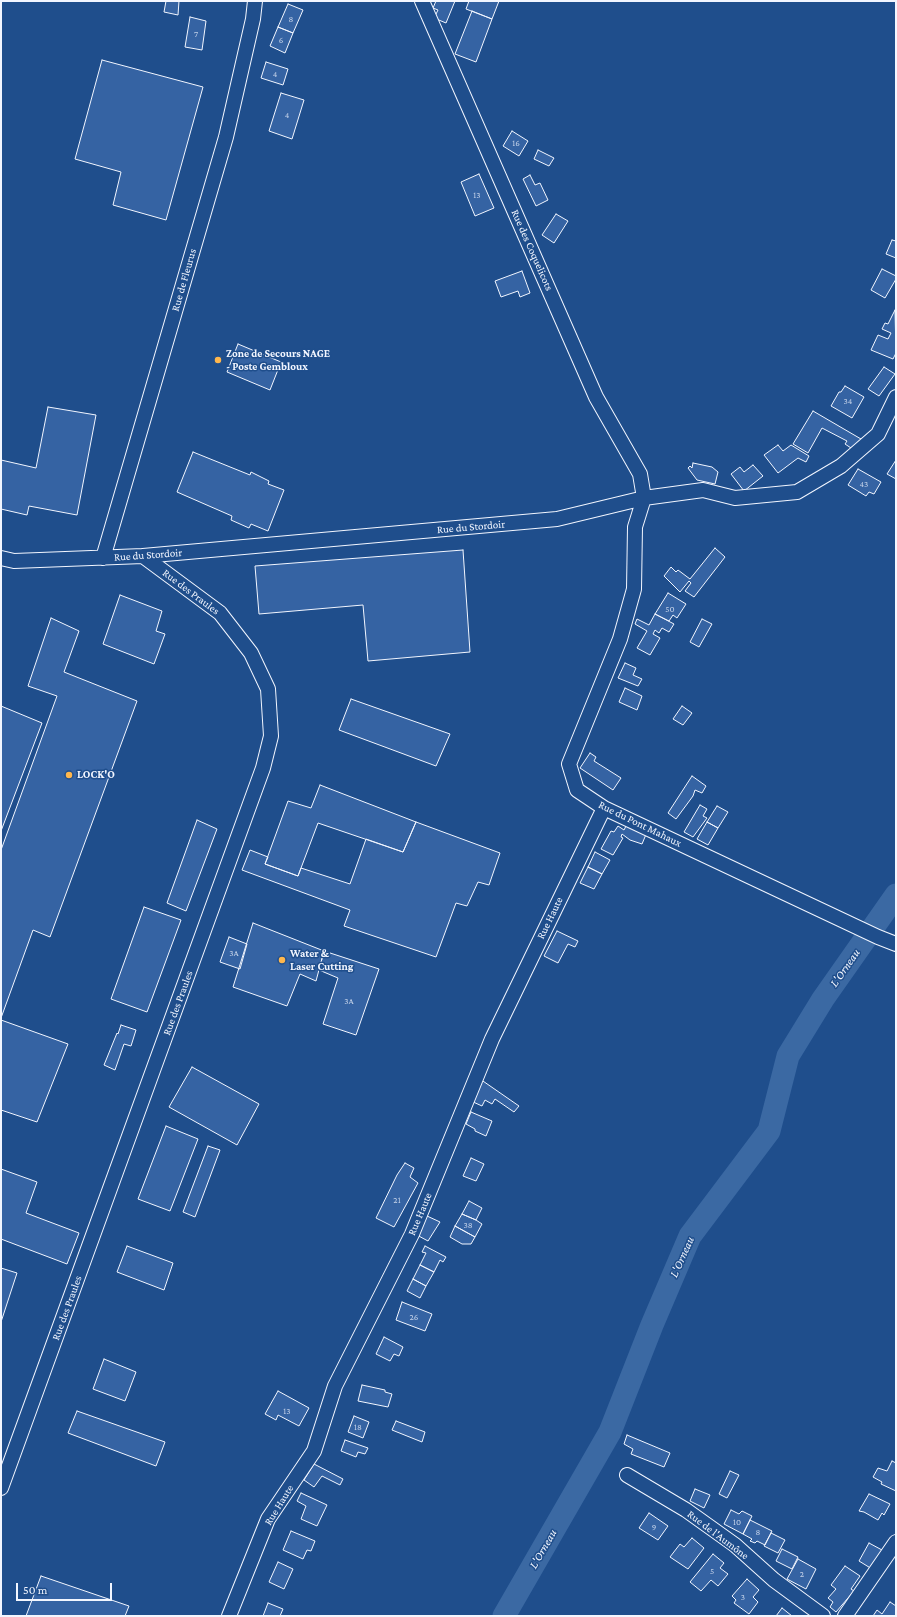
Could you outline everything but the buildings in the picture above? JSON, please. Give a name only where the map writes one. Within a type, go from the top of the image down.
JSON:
[{"type":"street","name":"Rue de Fleurus","points":[[103,558],[226,137],[253,19],[255,1]]},
{"type":"street","name":"Rue des Coquelicots","points":[[422,1],[596,397],[640,474],[644,498]]},
{"type":"street","name":"Rue du Stordoir","points":[[1,558],[14,561],[143,556],[557,519],[644,498],[703,490],[735,498],[797,492],[841,466],[878,434],[896,397]]},
{"type":"street","name":"Rue du Pont Mahaux","points":[[644,498],[635,527],[634,589],[620,639],[569,764],[577,790],[604,808],[860,929],[896,944]]},
{"type":"street","name":"Rue des Praules","points":[[1,1488],[258,782],[271,736],[268,689],[251,653],[220,613],[143,556]]},
{"type":"street","name":"Rue Haute","points":[[229,1616],[268,1519],[314,1451],[335,1386],[412,1234],[492,1039],[604,808]]},
{"type":"street","name":"Rue de l'Aumône","points":[[627,1475],[686,1510],[735,1545],[774,1580],[823,1616]]},
{"type":"street","points":[[845,1616],[896,1542]]},
{"type":"waterway","name":"L'Orneau","points":[[504,1616],[610,1432],[652,1325],[690,1236],[769,1131],[788,1056],[823,999],[896,895]]},
{"type":"place","name":"Zone de Secours NAGE - Poste Gembloux","points":[[218,360]]},
{"type":"place","name":"LOCK'O","points":[[69,775]]},
{"type":"place","name":"Water & Laser Cutting","points":[[282,960]]}]
